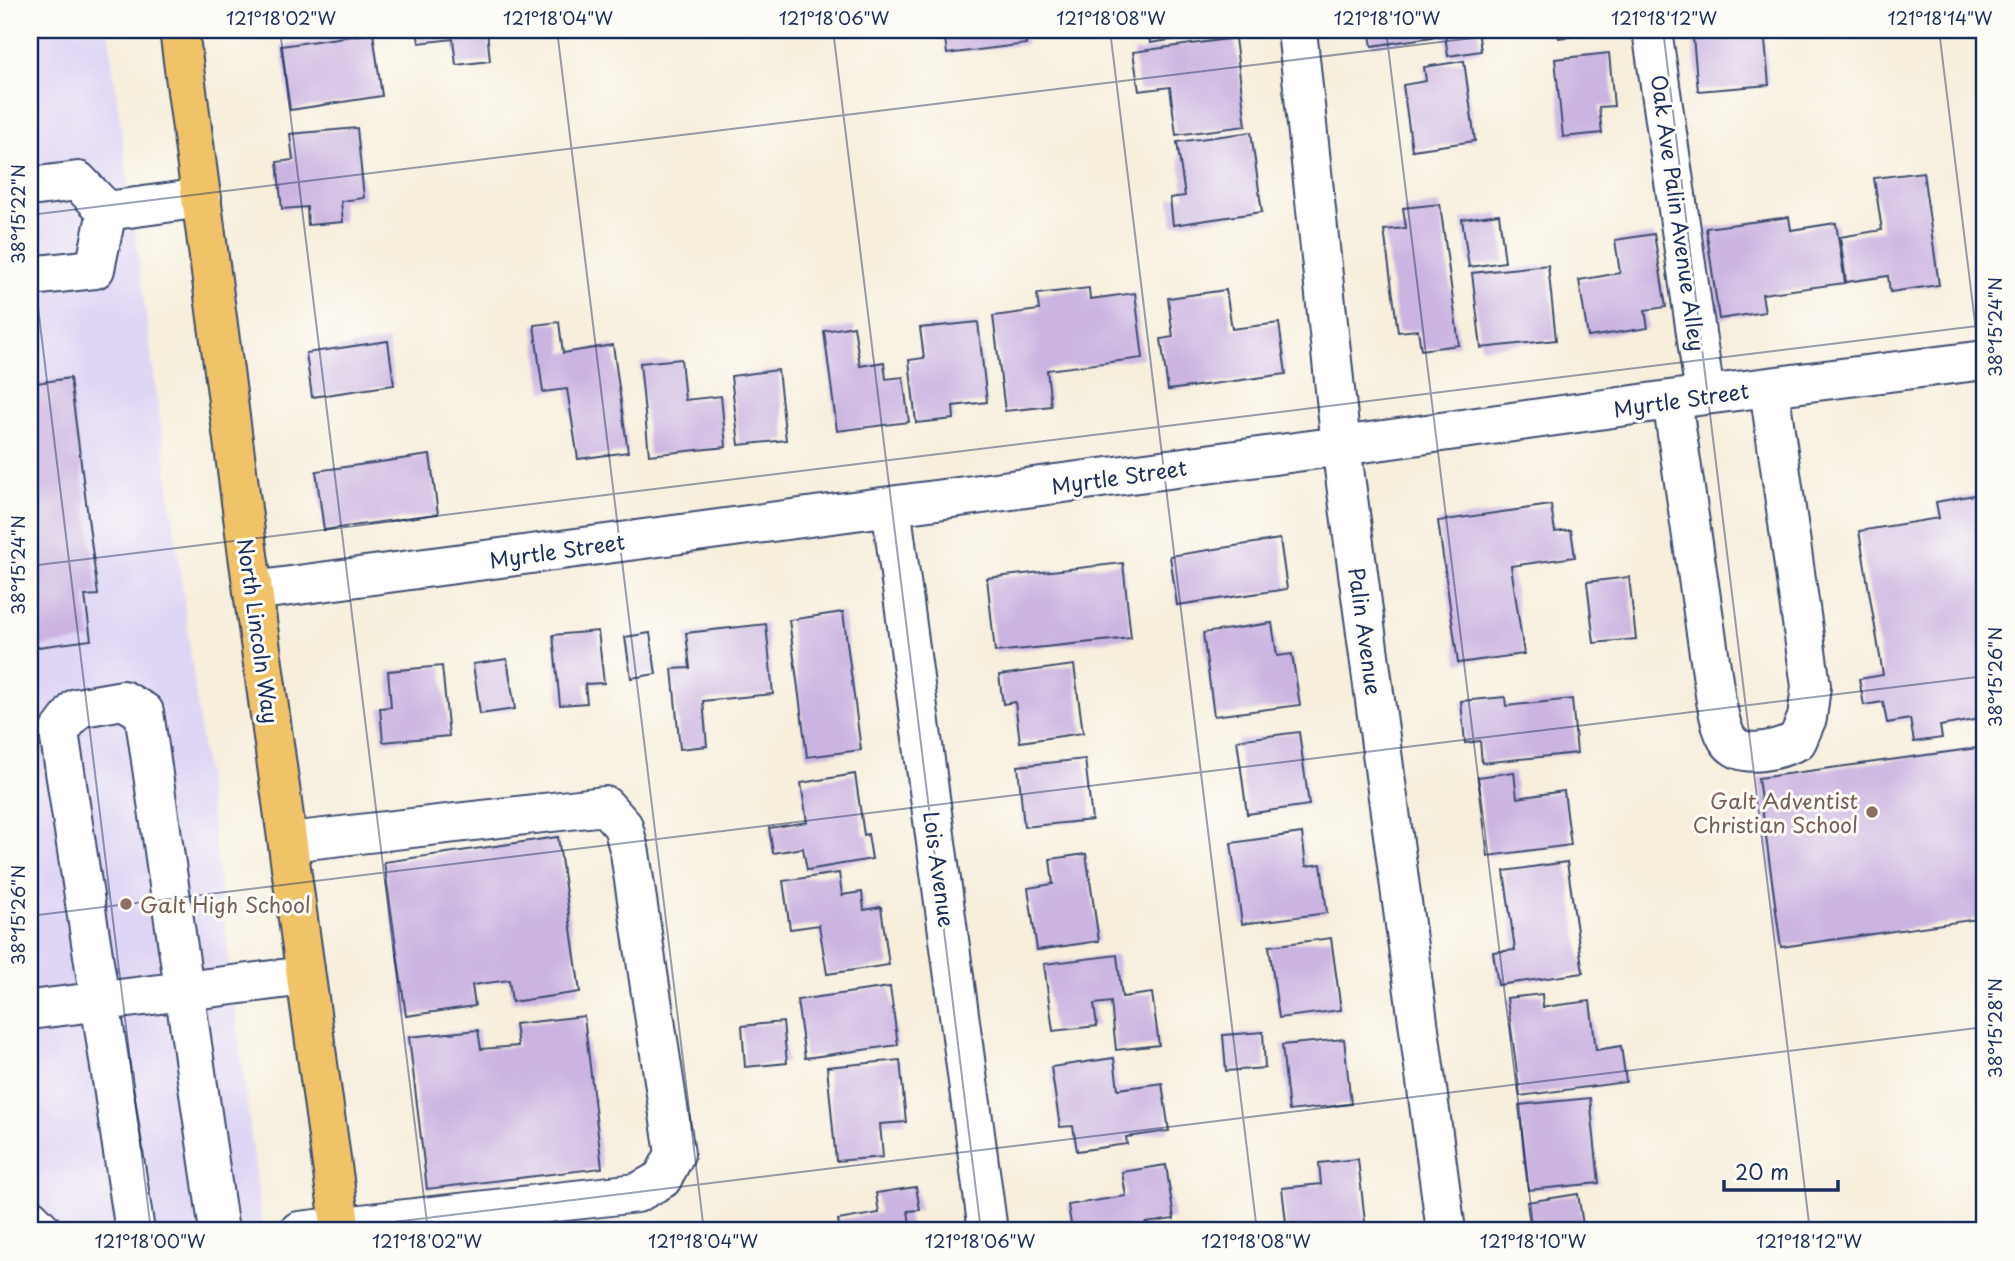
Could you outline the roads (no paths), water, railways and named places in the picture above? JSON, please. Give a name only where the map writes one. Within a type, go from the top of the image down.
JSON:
[{"type":"main road","name":"North Lincoln Way","points":[[179,30],[341,1228]]},
{"type":"street","name":"Palin Avenue","points":[[1297,30],[1342,446],[1446,1231]]},
{"type":"street","name":"Oak Ave Palin Avenue Alley","points":[[1652,30],[1716,701],[1728,741],[1741,750],[1760,751],[1781,748],[1797,741],[1807,718],[1811,686],[1769,388]]},
{"type":"street","points":[[30,187],[78,181],[107,211]]},
{"type":"street","points":[[107,211],[202,198]]},
{"type":"street","points":[[30,276],[95,269],[107,211]]},
{"type":"street","name":"Myrtle Street","points":[[253,591],[1985,360]]},
{"type":"street","name":"Lois Avenue","points":[[891,506],[988,1231]]},
{"type":"street","points":[[135,1231],[59,732],[77,708],[123,699],[144,712],[219,1231]]},
{"type":"street","points":[[289,842],[605,806],[623,826],[630,853],[675,1154],[662,1179],[637,1193],[299,1231]]},
{"type":"street","points":[[30,1009],[305,976]]},
{"type":"street","points":[[30,1218],[43,1231]]},
{"type":"place","name":"Galt Adventist Christian School","points":[[1872,812]]},
{"type":"place","name":"Galt High School","points":[[126,904]]}]
